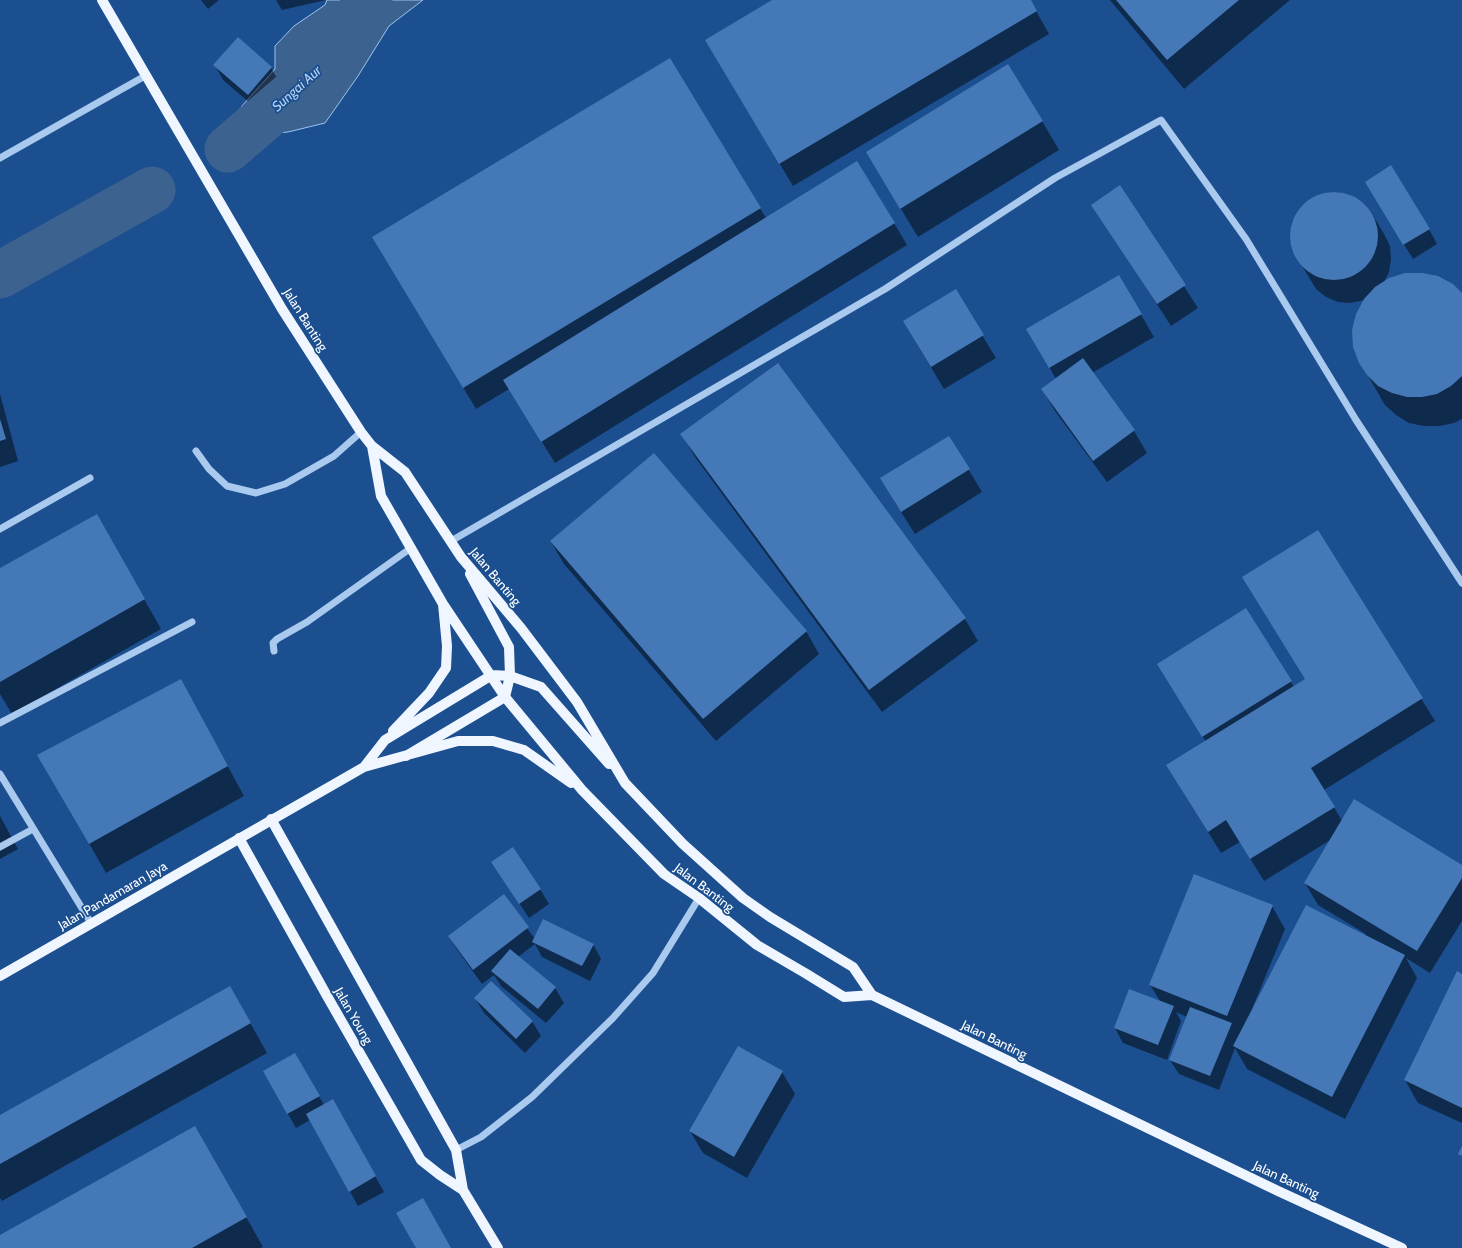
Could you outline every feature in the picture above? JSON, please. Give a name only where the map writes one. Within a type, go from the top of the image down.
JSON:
[{"type":"main road","name":"Jalan Banting","points":[[102,0],[282,309],[361,432],[372,446],[405,472],[461,557],[521,628],[577,702],[626,783]]},
{"type":"main road","points":[[372,446],[381,496],[443,604],[492,675],[505,698],[582,790]]},
{"type":"main road","points":[[406,756],[505,698],[510,676],[509,647],[461,557]]},
{"type":"main road","points":[[364,767],[385,740],[429,693],[446,668],[447,646],[443,604]]},
{"type":"main road","points":[[385,740],[492,675],[510,676],[540,687],[683,844],[743,898],[770,917],[852,967],[872,995]]},
{"type":"main road","points":[[364,767],[458,741],[493,741],[524,750],[582,790]]},
{"type":"main road","name":"Jalan Pandamaran Jaya","points":[[0,976],[271,819],[364,767]]},
{"type":"main road","name":"Jalan Banting","points":[[582,790],[664,874],[699,898],[757,945],[806,972],[844,997],[872,995],[1278,1191],[1402,1248]]},
{"type":"main road","name":"Jalan Young","points":[[271,819],[456,1150],[463,1190],[498,1248]]},
{"type":"main road","name":"Jalan Young","points":[[239,838],[421,1160],[463,1190]]},
{"type":"street","points":[[0,158],[145,76]]},
{"type":"street","points":[[451,541],[885,289],[1055,178],[1161,120],[1246,239],[1356,420],[1462,583]]},
{"type":"street","points":[[196,450],[209,469],[227,486],[256,492],[285,484],[334,456],[361,432]]},
{"type":"street","points":[[0,529],[90,478]]},
{"type":"street","points":[[274,651],[273,643],[277,639],[307,622],[411,548]]},
{"type":"street","points":[[0,723],[192,622]]},
{"type":"street","points":[[0,774],[91,924]]},
{"type":"street","points":[[0,847],[33,829]]},
{"type":"street","points":[[456,1150],[482,1137],[532,1097],[613,1018],[653,973],[699,898]]},
{"type":"water","points":[[327,0],[423,0],[389,26],[358,76],[325,123],[288,132],[255,135],[241,107],[275,69],[275,46],[294,26],[325,5]]},
{"type":"building","points":[[772,0],[1031,0],[1037,11],[779,164],[705,40]]},
{"type":"building","points":[[1116,0],[1239,0],[1167,60]]},
{"type":"building","points":[[238,37],[272,67],[248,95],[213,65]]},
{"type":"building","points":[[670,58],[761,208],[463,388],[372,237]]},
{"type":"building","points":[[1008,64],[1043,121],[900,209],[866,152]]},
{"type":"building","points":[[857,161],[895,223],[541,442],[503,380]]},
{"type":"building","points":[[1391,165],[1430,229],[1403,245],[1365,182]]},
{"type":"building","points":[[1120,185],[1186,285],[1157,304],[1091,205]]},
{"type":"building","points":[[1334,192],[1351,195],[1359,199],[1371,211],[1375,219],[1378,236],[1375,253],[1371,261],[1359,273],[1351,277],[1334,280],[1317,277],[1309,273],[1297,261],[1293,253],[1290,236],[1293,219],[1297,211],[1309,199],[1317,195]]},
{"type":"building","points":[[1405,273],[1422,273],[1438,276],[1453,284],[1462,293],[1462,376],[1451,386],[1437,394],[1422,397],[1407,397],[1392,393],[1378,386],[1367,375],[1359,363],[1353,347],[1352,330],[1356,314],[1364,299],[1375,287],[1389,278]]},
{"type":"building","points":[[1119,275],[1142,314],[1049,368],[1026,329]]},
{"type":"building","points":[[956,289],[984,335],[931,367],[903,321]]},
{"type":"building","points":[[1083,358],[1135,430],[1093,461],[1041,389]]},
{"type":"building","points":[[778,363],[966,618],[869,690],[680,434]]},
{"type":"building","points":[[0,419],[6,439],[0,441]]},
{"type":"building","points":[[949,436],[970,469],[901,512],[880,478]]},
{"type":"building","points":[[654,453],[807,631],[703,719],[550,541]]},
{"type":"building","points":[[97,514],[145,599],[0,682],[0,568]]},
{"type":"building","points":[[1318,530],[1423,698],[1311,768],[1335,807],[1250,859],[1226,820],[1208,832],[1166,765],[1305,679],[1242,577]]},
{"type":"building","points":[[1246,608],[1292,681],[1202,737],[1157,664]]},
{"type":"building","points":[[181,679],[228,766],[89,844],[37,755]]},
{"type":"building","points":[[1354,799],[1462,865],[1462,878],[1417,951],[1304,883]]},
{"type":"building","points":[[513,847],[541,889],[519,904],[491,862]]},
{"type":"building","points":[[1194,874],[1273,905],[1227,1016],[1149,985]]},
{"type":"building","points":[[504,894],[529,927],[473,970],[448,936]]},
{"type":"building","points":[[1306,905],[1405,955],[1332,1097],[1233,1046]]},
{"type":"building","points":[[543,919],[594,944],[582,966],[532,942]]},
{"type":"building","points":[[510,949],[556,987],[538,1009],[491,971]]},
{"type":"building","points":[[1457,971],[1462,974],[1462,1108],[1404,1080]]},
{"type":"building","points":[[491,981],[533,1021],[516,1039],[474,998]]},
{"type":"building","points":[[230,986],[251,1023],[0,1164],[0,1115]]},
{"type":"building","points":[[1129,989],[1174,1006],[1158,1045],[1114,1028]]},
{"type":"building","points":[[1190,1007],[1232,1023],[1210,1076],[1169,1060]]},
{"type":"building","points":[[738,1046],[783,1071],[734,1157],[689,1131]]},
{"type":"building","points":[[295,1053],[320,1096],[287,1114],[263,1071]]},
{"type":"building","points":[[333,1099],[376,1176],[349,1192],[306,1114]]},
{"type":"building","points":[[195,1126],[247,1217],[192,1248],[0,1248],[0,1235]]},
{"type":"building","points":[[1462,1146],[1462,1156],[1458,1154]]},
{"type":"building","points":[[423,1198],[451,1248],[416,1248],[396,1213]]},
{"type":"waterway","name":"Sungai Aur","points":[[228,149],[320,70],[369,0]]},
{"type":"waterway","name":"Sungai Aur","points":[[0,275],[152,190]]}]
